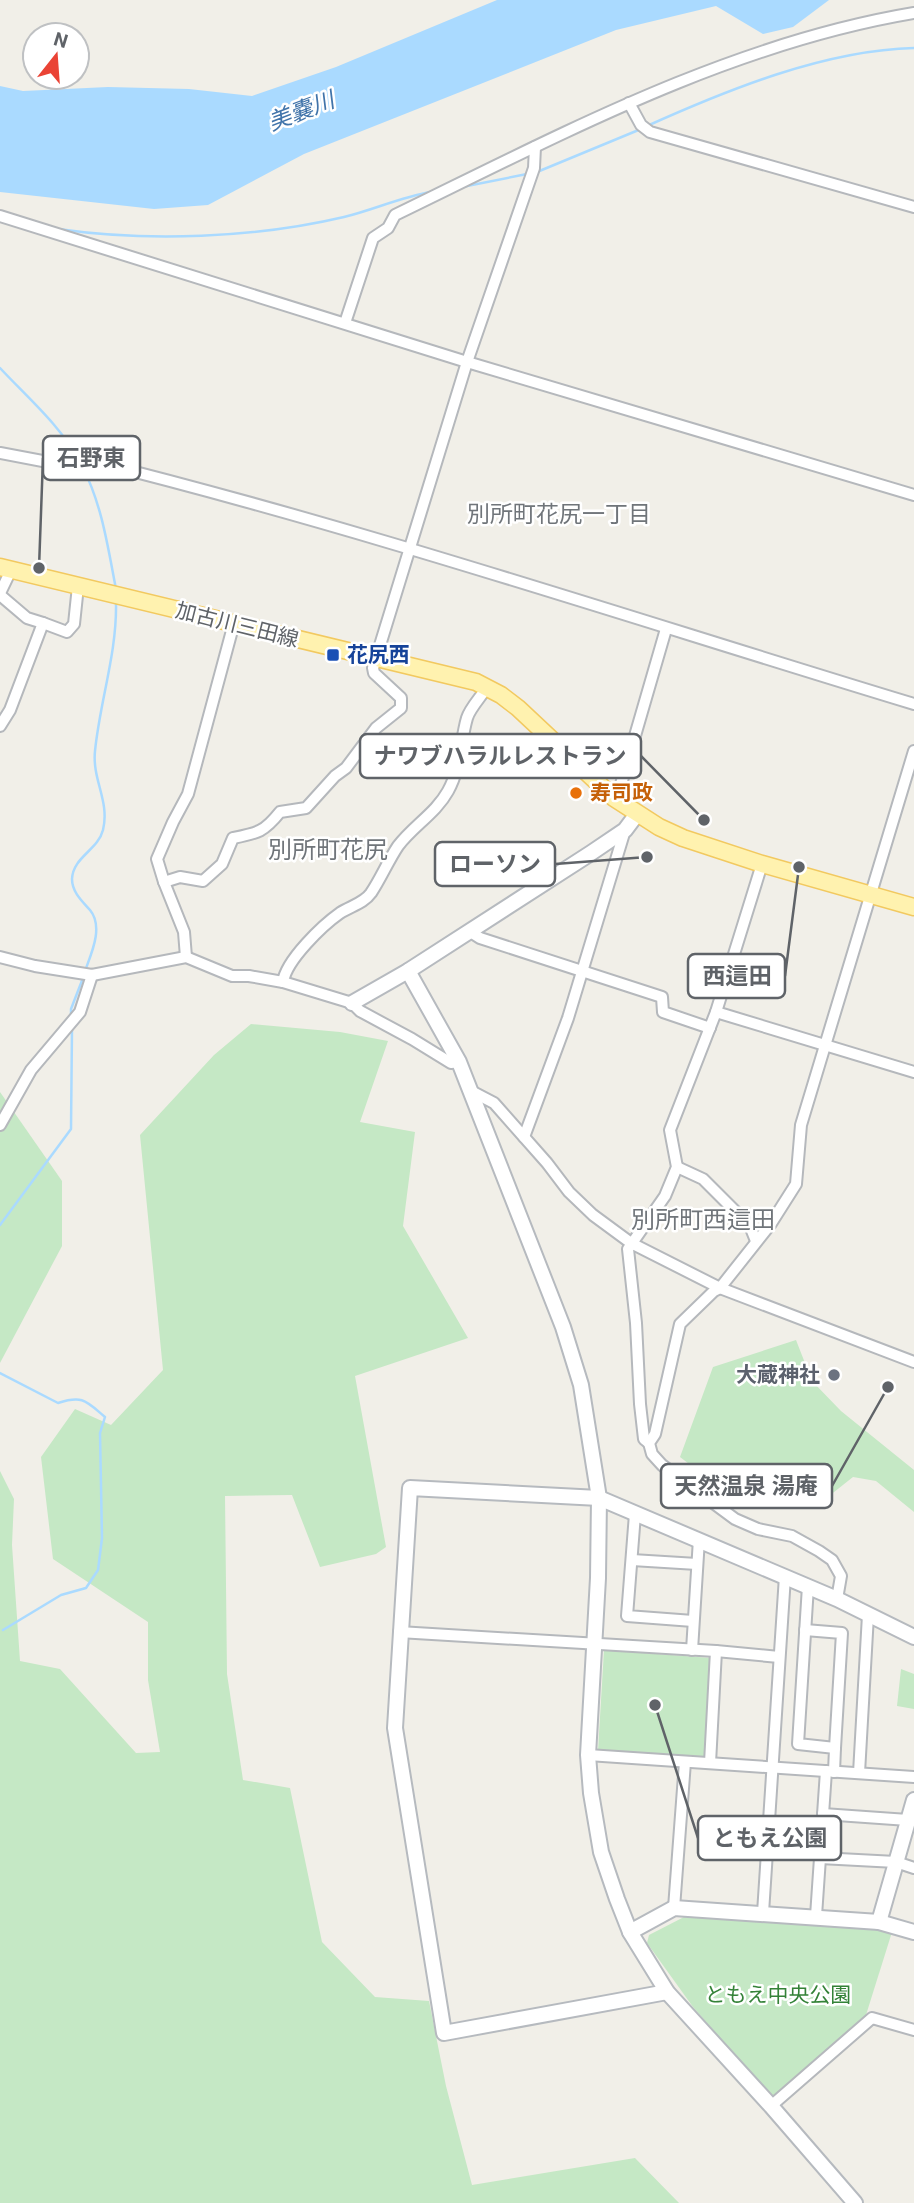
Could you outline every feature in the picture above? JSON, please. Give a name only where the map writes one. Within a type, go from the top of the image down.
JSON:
[{"type":"main road","name":"加古川三田線","points":[[5,569],[453,676],[487,687],[519,708],[614,798],[637,814],[683,838],[762,864],[914,907]]},
{"type":"street","points":[[345,323],[373,238],[388,229],[395,215],[629,103],[752,54],[846,26],[914,13]]},
{"type":"street","points":[[629,103],[641,125],[650,132],[914,207]]},
{"type":"street","points":[[164,882],[180,877],[203,881],[222,864],[233,838],[266,829],[280,812],[306,808],[335,776],[346,768],[376,728],[401,708],[401,698],[374,673],[373,668],[467,362],[534,168],[536,147]]},
{"type":"street","points":[[0,216],[467,362],[914,495]]},
{"type":"street","points":[[0,453],[74,467],[88,460],[150,475],[410,550],[914,704]]},
{"type":"street","points":[[5,569],[0,594],[27,618],[67,632],[74,624],[78,586]]},
{"type":"street","points":[[0,726],[10,710],[43,623]]},
{"type":"street","points":[[186,957],[184,932],[157,859],[188,794],[234,623]]},
{"type":"street","points":[[614,798],[619,791],[666,629]]},
{"type":"street","points":[[283,982],[291,965],[320,930],[371,894],[399,845],[442,800],[452,783],[460,758],[467,716],[487,687]]},
{"type":"street","points":[[649,1443],[655,1434],[680,1324],[714,1291],[720,1289],[770,1225],[796,1184],[801,1125],[914,751]]},
{"type":"street","points":[[352,1003],[408,971],[625,830],[637,814]]},
{"type":"street","points":[[524,1138],[583,971],[625,830]]},
{"type":"street","points":[[762,864],[716,1012],[670,1130],[677,1167],[665,1196],[628,1249],[636,1323],[640,1404],[644,1439],[662,1465],[735,1519],[758,1529],[792,1536],[832,1560],[841,1576],[837,1599]]},
{"type":"street","points":[[469,931],[480,938],[662,997],[663,1012],[710,1028]]},
{"type":"street","points":[[0,957],[35,966],[92,975],[186,957],[232,976],[283,982],[352,1003],[360,1012],[412,1039],[450,1063],[459,1062]]},
{"type":"street","points":[[408,971],[459,1062],[563,1327],[581,1385],[599,1498],[598,1578],[589,1755],[591,1793],[601,1852],[630,1932],[667,1993],[771,2106],[855,2203]]},
{"type":"street","points":[[0,1125],[31,1070],[80,1012],[92,975]]},
{"type":"street","points":[[716,1012],[914,1072]]},
{"type":"street","points":[[471,1091],[494,1103],[569,1192],[593,1215],[631,1243],[720,1289],[914,1362]]},
{"type":"street","points":[[677,1167],[703,1179],[750,1226],[756,1241]]},
{"type":"street","points":[[667,1993],[444,2033],[395,1728],[410,1488],[599,1498],[808,1586],[914,1637]]},
{"type":"street","points":[[635,1514],[627,1616],[693,1621]]},
{"type":"street","points":[[692,1650],[699,1539]]},
{"type":"street","points":[[632,1560],[697,1564]]},
{"type":"street","points":[[763,1913],[785,1577]]},
{"type":"street","points":[[808,1586],[798,1744],[835,1748]]},
{"type":"street","points":[[859,1773],[868,1615]]},
{"type":"street","points":[[805,1630],[842,1633],[835,1748],[822,1814],[816,1916]]},
{"type":"street","points":[[400,1632],[779,1657]]},
{"type":"street","points":[[710,1763],[716,1651]]},
{"type":"street","points":[[589,1755],[914,1777]]},
{"type":"street","points":[[674,1908],[685,1762]]},
{"type":"street","points":[[879,1922],[914,1800]]},
{"type":"street","points":[[822,1814],[908,1820]]},
{"type":"street","points":[[820,1857],[896,1862],[914,1868]]},
{"type":"street","points":[[630,1932],[674,1908],[879,1922],[914,1932]]},
{"type":"street","points":[[771,2106],[872,2018],[914,2030]]},
{"type":"green space","points":[[251,1024],[340,1032],[388,1041],[360,1122],[415,1132],[403,1226],[468,1338],[355,1376],[386,1547],[376,1554],[320,1567],[292,1495],[225,1496],[227,1674],[243,1780],[290,1788],[322,1942],[375,1997],[429,2001],[446,2086],[472,2185],[635,2158],[679,2203],[0,2203],[0,1471],[14,1499],[12,1545],[20,1661],[60,1669],[136,1753],[160,1752],[148,1680],[148,1622],[53,1559],[41,1457],[75,1409],[111,1425],[163,1370],[140,1135],[214,1055]]},
{"type":"green space","points":[[0,1092],[62,1181],[62,1246],[0,1363]]},
{"type":"green space","points":[[796,1340],[812,1381],[841,1411],[914,1470],[914,1512],[876,1481],[853,1477],[819,1504],[740,1503],[680,1457],[713,1367]]},
{"type":"green space","points":[[604,1650],[711,1658],[707,1759],[598,1751]]},
{"type":"green space","points":[[901,1669],[914,1674],[914,1709],[897,1706]]},
{"type":"green space","name":"ともえ中央公園","points":[[684,1917],[892,1932],[866,2015],[772,2098],[693,2007],[647,1943],[649,1935]]},
{"type":"water","name":"美嚢川","points":[[497,0],[829,0],[793,27],[763,34],[716,6],[616,30],[304,154],[208,205],[154,209],[0,192],[0,86],[21,91],[91,91],[91,88],[108,87],[189,89],[252,96],[336,67]]},
{"type":"waterway","points":[[647,126],[777,74],[846,56],[914,48]]},
{"type":"waterway","points":[[537,172],[641,129]]},
{"type":"waterway","points":[[462,187],[527,174]]},
{"type":"waterway","points":[[58,229],[128,236],[201,236],[274,230],[344,217],[431,192]]},
{"type":"waterway","points":[[0,368],[53,424],[80,462]]},
{"type":"waterway","points":[[83,468],[100,512],[116,589]]},
{"type":"waterway","points":[[85,971],[93,949],[96,924],[90,910],[76,892],[72,879],[73,871],[100,837],[105,819],[95,751],[114,640],[116,603]]},
{"type":"waterway","points":[[71,1018],[71,1009],[83,978]]},
{"type":"waterway","points":[[0,1225],[71,1129],[72,1028]]},
{"type":"waterway","points":[[0,1373],[58,1403],[84,1401],[105,1417],[100,1433],[102,1538],[98,1570],[86,1588],[61,1595],[3,1630]]},
{"type":"place","name":"石野東","points":[[39,568]]},
{"type":"place","name":"花尻西","points":[[333,655]]},
{"type":"place","name":"寿司政","points":[[576,793]]},
{"type":"place","name":"ナワブハラルレストラン","points":[[704,820]]},
{"type":"place","name":"ローソン","points":[[647,857]]},
{"type":"place","name":"西這田","points":[[799,867]]},
{"type":"place","name":"大蔵神社","points":[[834,1375]]},
{"type":"place","name":"天然温泉 湯庵","points":[[888,1387]]},
{"type":"place","name":"ともえ公園","points":[[655,1705]]},
{"type":"district","name":"別所町花尻一丁目","points":[[559,514]]},
{"type":"district","name":"別所町花尻","points":[[328,850]]},
{"type":"district","name":"別所町西這田","points":[[703,1220]]}]
